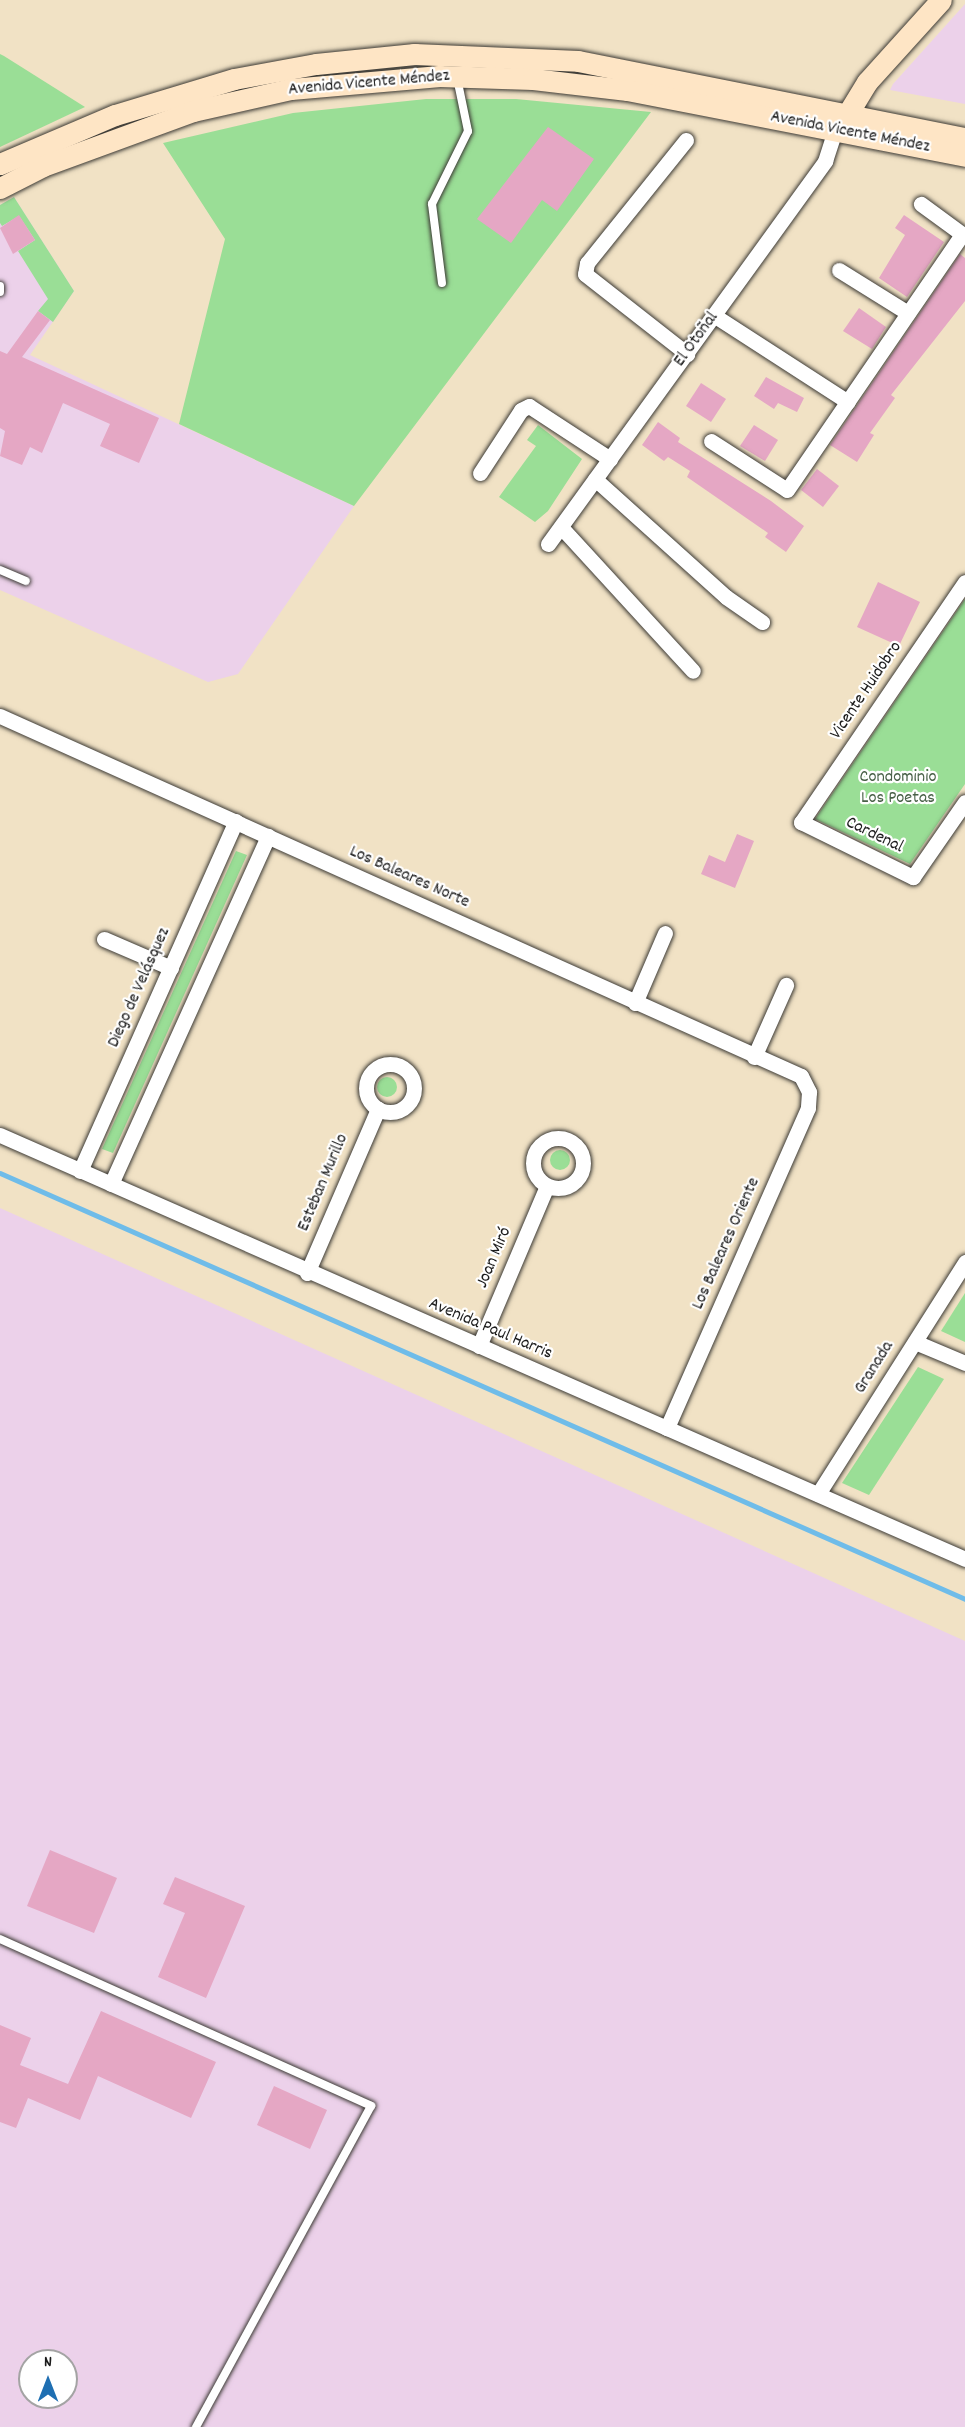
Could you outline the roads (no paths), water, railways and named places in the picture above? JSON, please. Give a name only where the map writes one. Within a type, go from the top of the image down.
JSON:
[{"type":"main road","points":[[840,118],[857,95],[940,0]]},
{"type":"main road","name":"Avenida Vicente Méndez","points":[[0,164],[115,115],[234,79],[316,64],[414,54],[578,61],[840,118],[965,156]]},
{"type":"main road","name":"Avenida Vicente Méndez","points":[[0,188],[43,166],[146,125],[242,99],[341,82],[456,76],[580,83],[840,118],[965,138]]},
{"type":"street","name":"El Otoñal","points":[[548,544],[825,161],[840,118]]},
{"type":"street","points":[[686,140],[587,263],[585,274],[687,354]]},
{"type":"street","points":[[711,441],[787,490],[962,234],[921,204]]},
{"type":"street","points":[[839,270],[908,313]]},
{"type":"street","points":[[715,316],[848,402]]},
{"type":"street","points":[[480,474],[521,410],[529,406],[610,459]]},
{"type":"street","points":[[595,480],[726,597],[762,622]]},
{"type":"street","points":[[561,527],[693,671]]},
{"type":"street","name":"Vicente Huidobro","points":[[801,822],[965,582]]},
{"type":"street","name":"Los Baleares Norte","points":[[0,716],[754,1057],[801,1076]]},
{"type":"street","name":"Cardenal","points":[[801,822],[913,877],[965,802]]},
{"type":"street","name":"Diego de Velásquez","points":[[80,1171],[236,821]]},
{"type":"street","points":[[111,1184],[268,836]]},
{"type":"street","points":[[635,1003],[665,933]]},
{"type":"street","points":[[104,939],[171,968]]},
{"type":"street","points":[[754,1057],[786,985]]},
{"type":"street","name":"Los Baleares Oriente","points":[[667,1428],[808,1108],[809,1092],[801,1076]]},
{"type":"street","name":"Esteban Murillo","points":[[307,1273],[378,1109]]},
{"type":"street","name":"Avenida Paul Harris","points":[[0,1135],[307,1273],[965,1559]]},
{"type":"street","name":"Joan Miró","points":[[479,1346],[547,1186]]},
{"type":"street","name":"Granada","points":[[818,1494],[965,1262]]},
{"type":"street","points":[[915,1342],[965,1364]]},
{"type":"lane","points":[[442,283],[432,204],[468,131],[456,76]]},
{"type":"lane","points":[[0,286],[0,292]]},
{"type":"lane","points":[[0,570],[26,581]]},
{"type":"lane","points":[[0,1939],[371,2106],[196,2427]]},
{"type":"waterway","points":[[0,1173],[965,1599]]},
{"type":"park label","name":"Condominio Los Poetas","points":[[898,789]]}]
